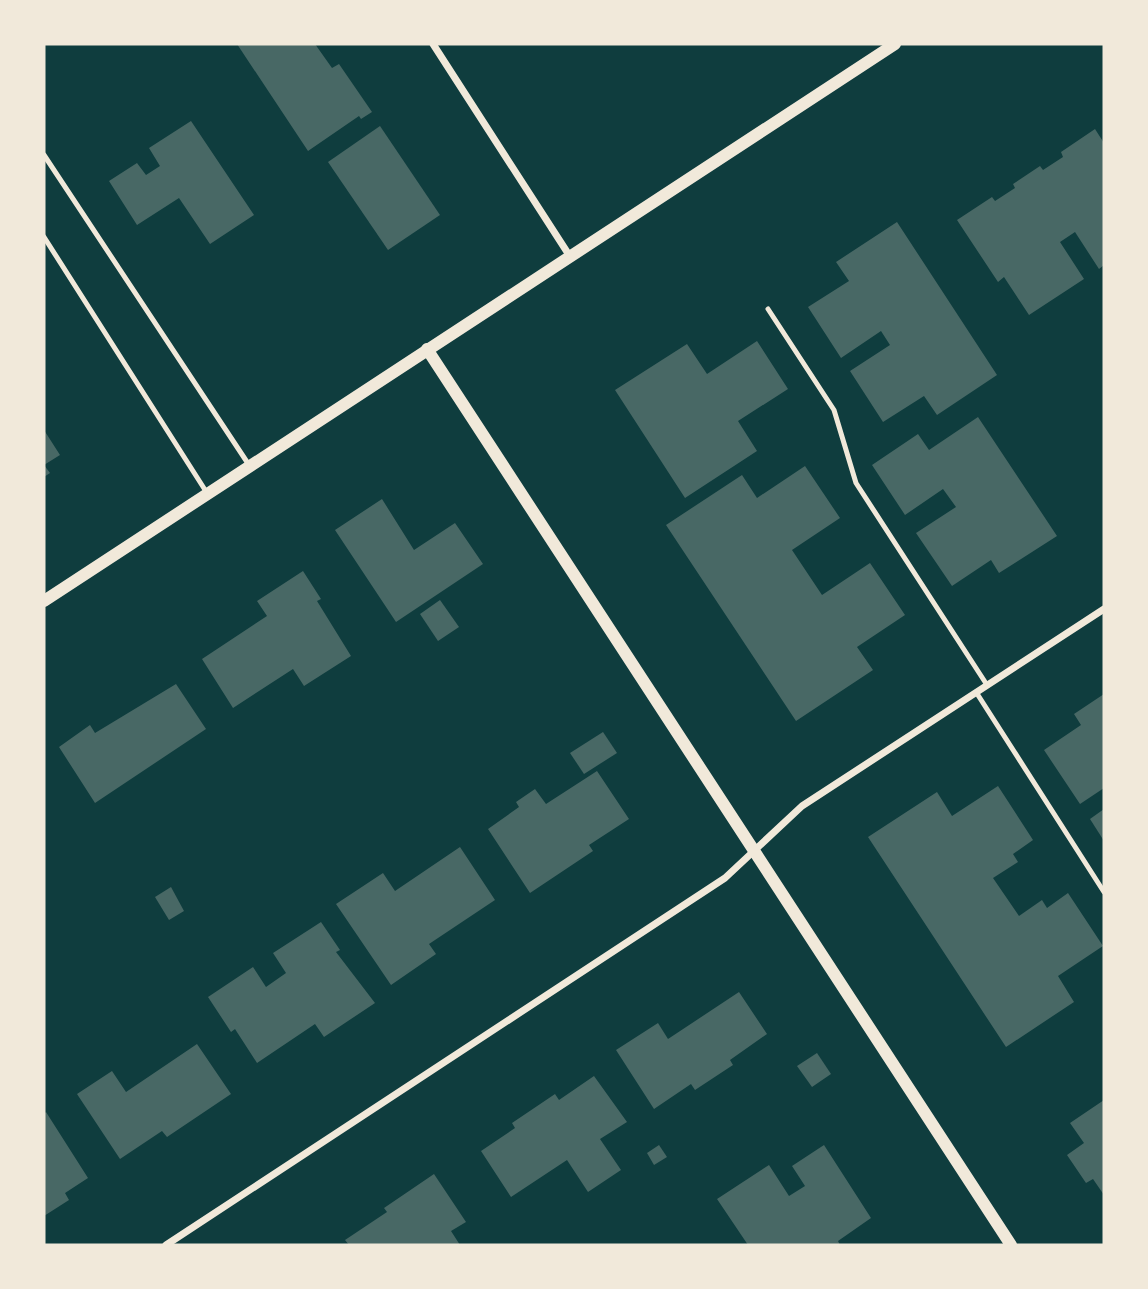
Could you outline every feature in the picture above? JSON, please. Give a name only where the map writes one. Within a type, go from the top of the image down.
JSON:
[{"type":"street","points":[[433,44],[569,256]]},
{"type":"street","points":[[44,601],[895,44]]},
{"type":"street","points":[[427,349],[1011,1245]]},
{"type":"street","points":[[166,1245],[725,878],[755,853],[802,806],[1104,609]]},
{"type":"lane","points":[[44,155],[249,465]]},
{"type":"lane","points":[[44,237],[207,493]]},
{"type":"lane","points":[[768,309],[834,410],[856,483],[987,685]]},
{"type":"lane","points":[[976,692],[1104,892]]},
{"type":"building","points":[[237,44],[315,44],[332,68],[339,64],[372,112],[361,119],[359,116],[308,151]]},
{"type":"building","points":[[191,121],[254,215],[210,244],[179,198],[137,225],[109,181],[137,163],[146,175],[160,166],[149,148]]},
{"type":"building","points":[[380,126],[440,215],[388,250],[328,162]]},
{"type":"building","points":[[1095,129],[1104,143],[1104,265],[1099,269],[1075,232],[1060,242],[1084,279],[1029,315],[1004,277],[998,282],[957,220],[992,197],[995,201],[1015,188],[1013,184],[1040,166],[1043,170],[1063,157],[1061,152]]},
{"type":"building","points":[[897,222],[997,375],[937,415],[924,396],[883,422],[850,371],[890,345],[881,331],[841,358],[808,307],[849,281],[836,262]]},
{"type":"building","points":[[757,341],[788,389],[738,421],[757,451],[685,498],[615,390],[687,344],[707,374]]},
{"type":"building","points":[[978,417],[1057,536],[999,573],[991,560],[952,586],[916,533],[956,507],[943,489],[905,515],[872,465],[918,434],[929,450]]},
{"type":"building","points":[[44,430],[60,455],[44,465]]},
{"type":"building","points":[[44,465],[50,473],[44,477]]},
{"type":"building","points":[[805,466],[840,518],[792,550],[822,595],[870,563],[905,615],[857,647],[873,670],[796,721],[666,525],[742,475],[757,498]]},
{"type":"building","points":[[382,499],[414,550],[455,523],[483,564],[396,622],[335,530]]},
{"type":"building","points":[[303,571],[321,599],[317,601],[351,656],[304,686],[293,669],[233,708],[202,659],[267,616],[257,601]]},
{"type":"building","points":[[440,600],[459,627],[438,641],[420,614]]},
{"type":"building","points":[[176,684],[206,729],[95,803],[59,747],[90,725],[95,733]]},
{"type":"building","points":[[1104,694],[1104,788],[1080,804],[1044,750],[1081,725],[1074,714]]},
{"type":"building","points":[[603,732],[617,753],[584,774],[570,753]]},
{"type":"building","points":[[597,771],[629,819],[589,845],[593,851],[530,893],[488,829],[519,807],[516,802],[535,789],[546,804]]},
{"type":"building","points":[[998,786],[1033,840],[1013,854],[1018,862],[993,878],[1019,916],[1042,900],[1047,908],[1068,893],[1103,946],[1058,976],[1074,1002],[1006,1047],[868,837],[937,792],[952,816]]},
{"type":"building","points":[[1104,809],[1104,841],[1090,819]]},
{"type":"building","points":[[460,847],[495,900],[429,944],[436,954],[391,985],[336,904],[383,873],[395,891]]},
{"type":"building","points":[[171,887],[184,911],[169,920],[155,897]]},
{"type":"building","points":[[321,922],[340,950],[336,952],[375,1003],[324,1037],[315,1024],[257,1063],[235,1029],[231,1032],[208,997],[253,967],[266,987],[286,973],[273,953]]},
{"type":"building","points":[[739,992],[767,1034],[730,1060],[733,1065],[695,1090],[691,1084],[654,1109],[616,1050],[658,1023],[668,1039]]},
{"type":"building","points":[[197,1044],[231,1094],[167,1137],[162,1131],[120,1159],[77,1094],[112,1071],[126,1092]]},
{"type":"building","points":[[817,1053],[831,1074],[812,1087],[797,1066]]},
{"type":"building","points":[[594,1076],[627,1122],[600,1139],[621,1170],[588,1192],[567,1160],[511,1197],[481,1151],[515,1128],[512,1123],[555,1094],[559,1100]]},
{"type":"building","points":[[1104,1100],[1104,1195],[1093,1179],[1086,1183],[1067,1155],[1084,1143],[1070,1123]]},
{"type":"building","points":[[46,1112],[88,1178],[65,1193],[69,1200],[44,1216],[44,1114]]},
{"type":"building","points":[[659,1145],[667,1157],[654,1165],[647,1153]]},
{"type":"building","points":[[824,1145],[871,1218],[838,1241],[840,1245],[748,1245],[717,1199],[769,1165],[789,1196],[805,1186],[792,1166]]},
{"type":"building","points":[[434,1174],[466,1222],[451,1231],[460,1245],[349,1245],[345,1240],[387,1212],[384,1208]]}]
